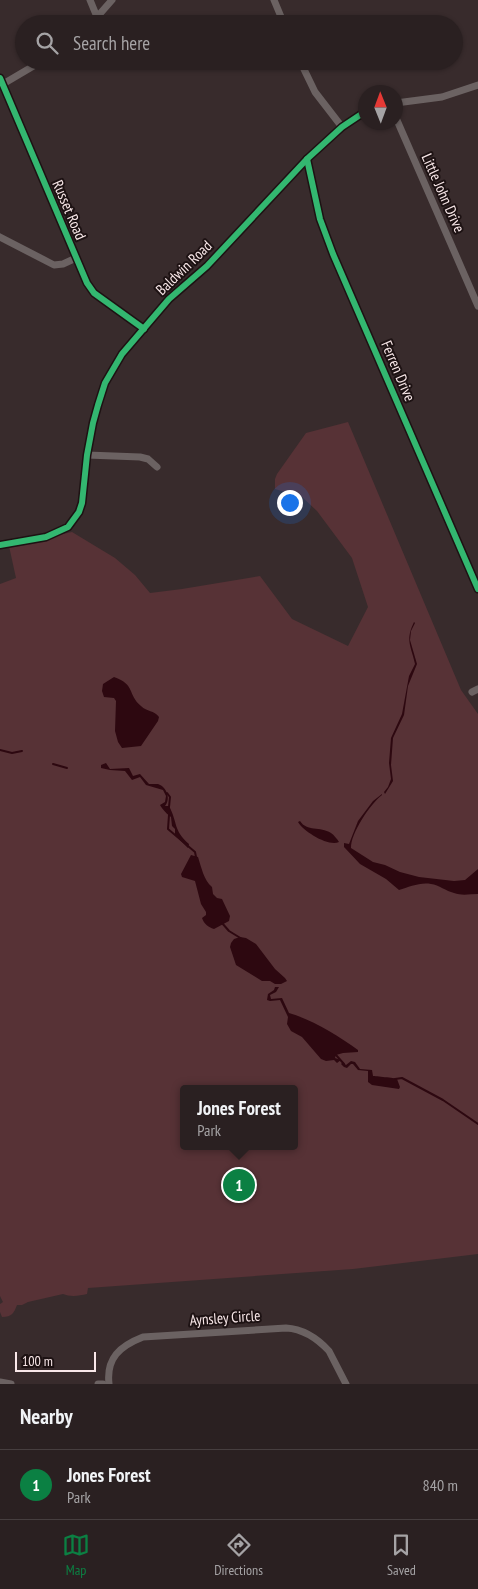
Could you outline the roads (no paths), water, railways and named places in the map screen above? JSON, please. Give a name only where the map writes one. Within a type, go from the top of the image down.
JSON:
[{"type":"street","points":[[90,0],[96,15]]},
{"type":"street","points":[[99,15],[112,0]]},
{"type":"street","points":[[274,0],[280,15]]},
{"type":"street","points":[[1,81],[24,70]]},
{"type":"street","points":[[304,70],[318,98],[342,126]]},
{"type":"street","name":"Russet Road","points":[[1,81],[87,282],[94,292],[144,329]]},
{"type":"street","points":[[403,103],[442,97],[478,85]]},
{"type":"street","name":"Baldwin Road","points":[[0,545],[46,537],[68,527],[79,512],[82,503],[93,423],[105,383],[122,354],[169,299],[207,266],[307,159],[342,126],[358,116]]},
{"type":"street","name":"Little John Drive","points":[[401,130],[478,306]]},
{"type":"street","name":"Ferren Drive","points":[[307,159],[320,219],[333,254],[478,589]]},
{"type":"street","points":[[0,237],[54,265],[63,264],[76,258]]},
{"type":"street","points":[[87,456],[140,457],[148,459],[157,467]]},
{"type":"street","name":"Aynsley Circle","points":[[109,1384],[109,1371],[115,1356],[127,1345],[143,1337],[286,1328],[303,1331],[314,1337],[324,1346],[329,1351],[346,1384]]},
{"type":"street","points":[[0,1382],[11,1384]]},
{"type":"street","points":[[98,1384],[103,1384]]},
{"type":"waterway","points":[[0,750],[12,753],[22,751]]},
{"type":"waterway","points":[[53,764],[67,768]]},
{"type":"waterway","points":[[167,793],[170,797],[169,807]]},
{"type":"waterway","points":[[169,815],[168,829],[195,852],[196,857]]},
{"type":"waterway","points":[[222,923],[229,931],[242,939]]},
{"type":"waterway","points":[[336,1055],[344,1064]]},
{"type":"waterway","points":[[395,1079],[402,1078],[443,1100],[478,1124]]},
{"type":"place","name":"Jones Forest","points":[[239,1185]]}]
